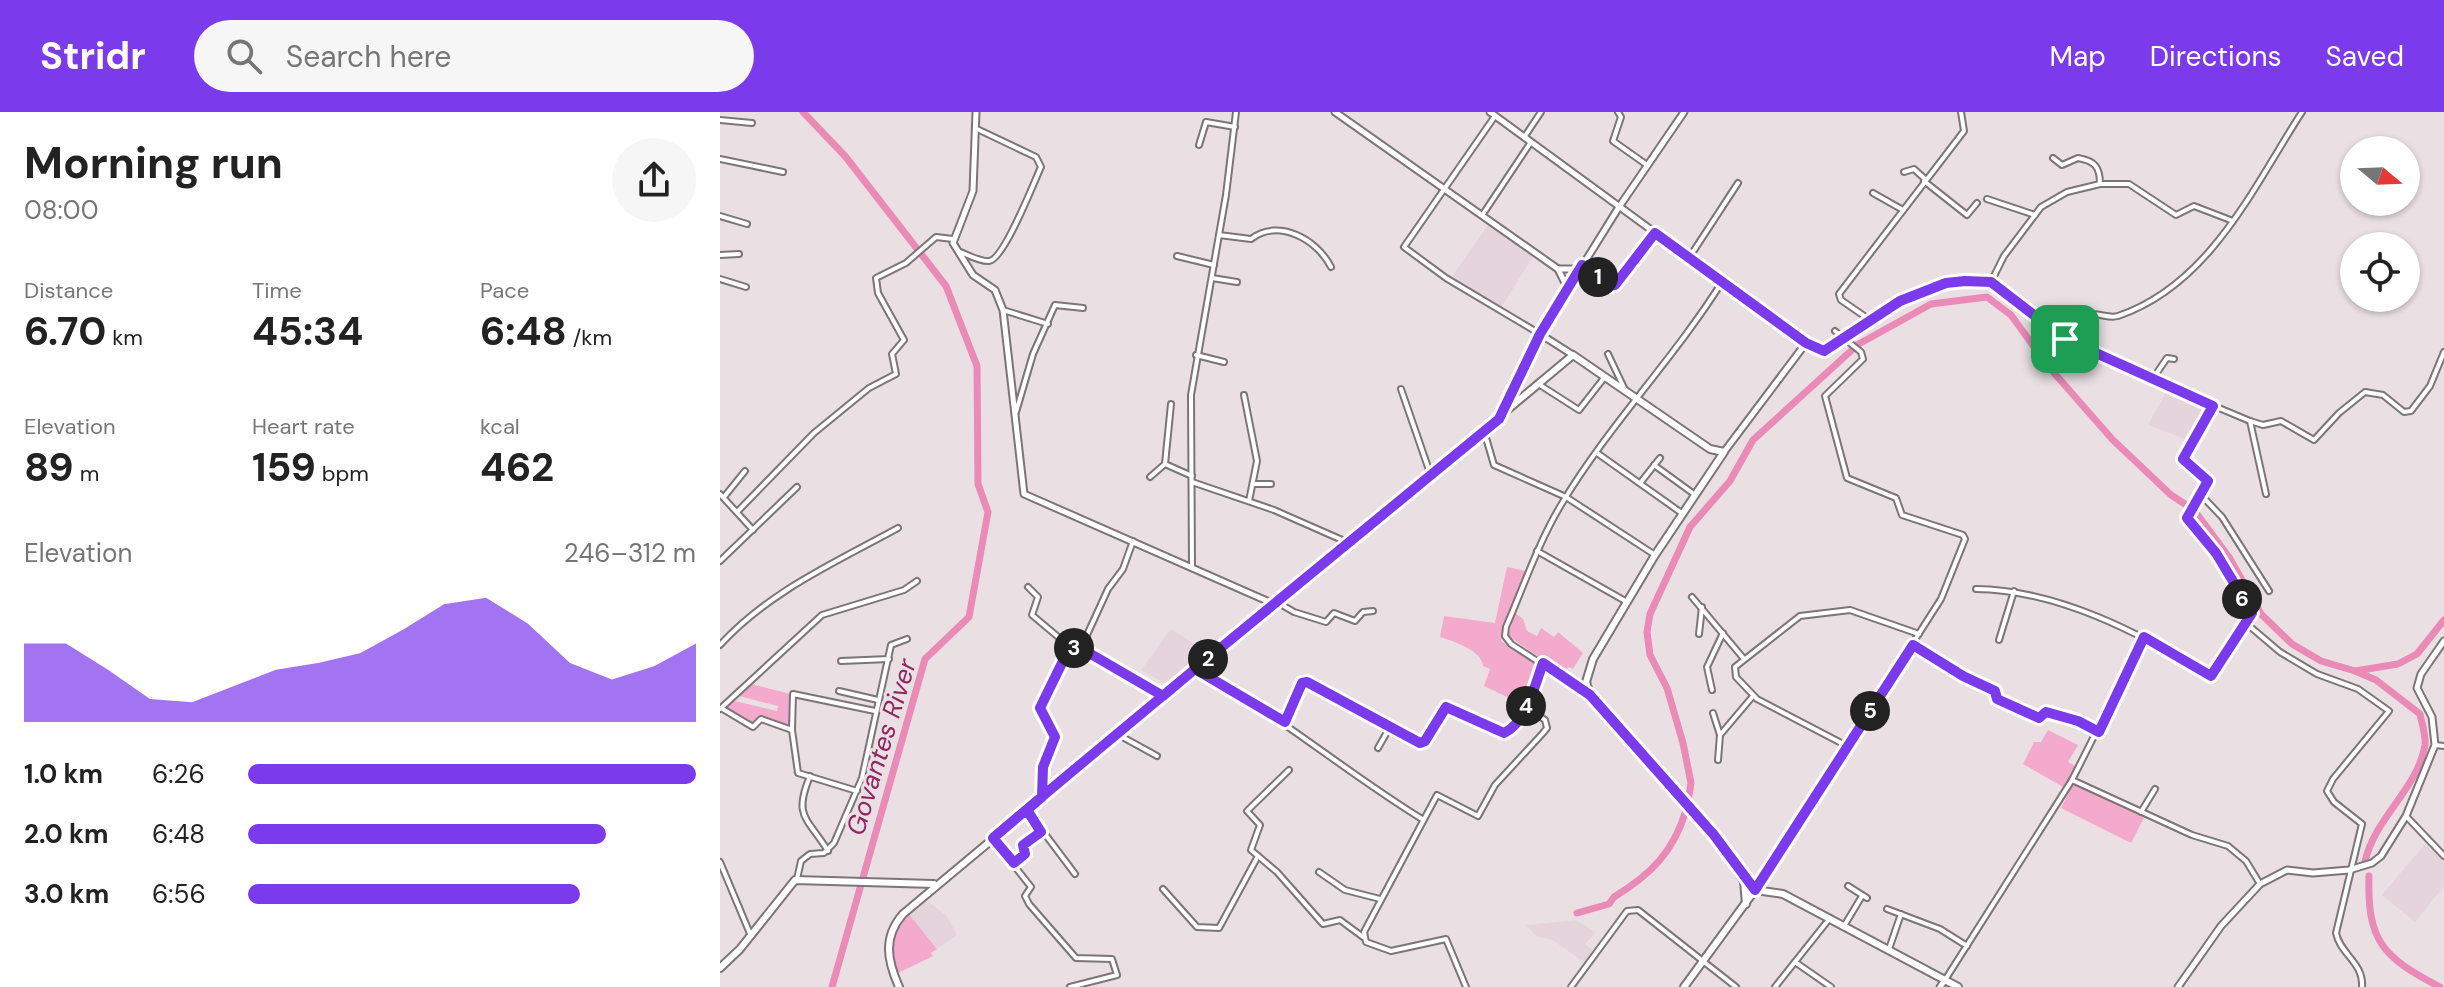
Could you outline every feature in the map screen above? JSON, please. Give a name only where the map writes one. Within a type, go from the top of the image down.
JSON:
[{"type":"main road","points":[[899,987],[889,958],[889,936],[898,920],[918,900],[1573,355],[1710,449],[1724,452],[1627,602],[1588,674],[1590,695],[1714,835],[1744,881],[1755,890],[1778,891],[1888,950],[1942,984],[1958,987]]},
{"type":"main road","points":[[1710,449],[1715,464]]},
{"type":"main road","points":[[720,968],[751,936],[788,885],[797,879],[915,885],[937,883]]},
{"type":"main road","points":[[1744,881],[1746,904]]},
{"type":"main road","points":[[915,885],[918,900]]},
{"type":"main road","points":[[1684,987],[1755,890]]},
{"type":"street","points":[[976,112],[973,191],[953,239],[973,275],[995,290],[1003,310],[1024,494],[1294,612],[1326,622],[1334,613],[1355,621],[1363,612],[1373,611]]},
{"type":"street","points":[[1192,567],[1190,408],[1236,112]]},
{"type":"street","points":[[1335,112],[1558,269],[1567,288]]},
{"type":"street","points":[[1525,136],[1541,112]]},
{"type":"street","points":[[1618,112],[1621,117],[1613,141],[1647,166]]},
{"type":"street","points":[[1499,419],[1540,334],[1567,288],[1684,112]]},
{"type":"street","points":[[1870,320],[1841,300],[1839,294],[1964,131],[1961,112]]},
{"type":"street","points":[[2065,339],[2092,313],[2118,316],[2171,285],[2215,245],[2302,112]]},
{"type":"street","points":[[1573,355],[1446,278],[1404,247],[1492,114],[1806,343],[1824,351],[1900,301],[1946,283],[1991,282],[2065,339],[2250,421],[2263,425],[2281,421],[2317,440],[2339,413],[2365,392],[2383,395],[2407,413],[2427,392],[2444,352]]},
{"type":"street","points":[[720,120],[752,123]]},
{"type":"street","points":[[1199,145],[1206,122],[1235,127]]},
{"type":"street","points":[[957,250],[986,261],[994,259],[1007,243],[1041,167],[1036,157],[975,128]]},
{"type":"street","points":[[1483,214],[1531,142]]},
{"type":"street","points":[[2053,158],[2062,165],[2078,158],[2094,163],[2099,170],[2100,184]]},
{"type":"street","points":[[720,159],[783,172]]},
{"type":"street","points":[[1904,172],[1914,169],[1967,215],[1971,214],[1977,203]]},
{"type":"street","points":[[1689,258],[1738,183]]},
{"type":"street","points":[[1991,282],[2004,256],[2035,215],[2056,197],[2100,184],[2129,184],[2176,215],[2194,206],[2233,221]]},
{"type":"street","points":[[1873,193],[1903,210]]},
{"type":"street","points":[[1987,199],[2035,215]]},
{"type":"street","points":[[720,216],[747,224]]},
{"type":"street","points":[[1219,235],[1251,239],[1258,233],[1292,233],[1321,248],[1331,267]]},
{"type":"street","points":[[1558,269],[1580,267],[1609,286],[1615,285],[1655,233]]},
{"type":"street","points":[[737,512],[810,437],[865,391],[896,374],[891,356],[904,340],[875,283],[879,275],[911,259],[926,244],[940,237],[953,239]]},
{"type":"street","points":[[720,255],[739,254]]},
{"type":"street","points":[[1177,256],[1214,265]]},
{"type":"street","points":[[1212,278],[1237,282]]},
{"type":"street","points":[[720,279],[746,287]]},
{"type":"street","points":[[1590,695],[1511,644],[1505,636],[1537,551],[1566,497],[1636,396],[1690,330],[1722,282]]},
{"type":"street","points":[[1015,414],[1033,354],[1056,304],[1083,308]]},
{"type":"street","points":[[1003,310],[1048,324]]},
{"type":"street","points":[[1755,890],[1945,592],[1964,536],[1914,521],[1898,512],[1896,498],[1847,478],[1825,394],[1863,359],[1835,331]]},
{"type":"street","points":[[1724,452],[1806,343]]},
{"type":"street","points":[[1562,364],[1563,348]]},
{"type":"street","points":[[1608,354],[1625,390]]},
{"type":"street","points":[[1196,355],[1224,362]]},
{"type":"street","points":[[2154,377],[2167,358],[2174,359]]},
{"type":"street","points":[[1540,385],[1579,410],[1604,378]]},
{"type":"street","points":[[1401,389],[1431,475]]},
{"type":"street","points":[[1244,395],[1257,457],[1249,501]]},
{"type":"street","points":[[1150,477],[1165,464],[1171,404]]},
{"type":"street","points":[[1976,589],[2014,591],[2144,637],[2211,676],[2252,613],[2216,553],[2189,523],[2192,509],[2208,479],[2183,459],[2213,406]]},
{"type":"street","points":[[2250,421],[2266,494]]},
{"type":"street","points":[[1484,431],[1494,465],[1566,497],[1655,555]]},
{"type":"street","points":[[1596,453],[1683,514]]},
{"type":"street","points":[[1641,482],[1660,458]]},
{"type":"street","points":[[1165,464],[1192,479],[1349,543]]},
{"type":"street","points":[[1654,465],[1695,494]]},
{"type":"street","points":[[745,471],[722,495],[753,530]]},
{"type":"street","points":[[1253,484],[1271,484]]},
{"type":"street","points":[[720,561],[797,487]]},
{"type":"street","points":[[2201,495],[2222,517],[2269,591]]},
{"type":"street","points":[[720,645],[741,623],[787,587],[898,528]]},
{"type":"street","points":[[1042,797],[1043,767],[1055,737],[1052,726],[1041,713],[1040,705],[1063,661],[1079,647],[1108,589],[1123,569],[1133,541]]},
{"type":"street","points":[[1537,551],[1627,602]]},
{"type":"street","points":[[792,730],[760,719],[753,727],[721,708],[822,615],[904,590],[917,581]]},
{"type":"street","points":[[1028,587],[1038,597],[1033,616],[1163,696]]},
{"type":"street","points":[[1999,640],[2014,591]]},
{"type":"street","points":[[1692,597],[1744,659]]},
{"type":"street","points":[[1699,634],[1702,607]]},
{"type":"street","points":[[1849,747],[1753,696],[1734,673],[1744,659],[1788,629],[1798,617],[1837,610],[1857,612],[1919,634]]},
{"type":"street","points":[[2247,624],[2280,652],[2317,674],[2358,689],[2389,711],[2333,779],[2327,791],[2334,802],[2362,824],[2349,870],[2336,938],[2359,967],[2362,987]]},
{"type":"street","points":[[1712,690],[1707,667],[1723,633]]},
{"type":"street","points":[[1942,984],[2072,780],[2099,732],[2144,637]]},
{"type":"street","points":[[797,879],[799,864],[804,858],[828,851],[857,791],[873,740],[875,711],[891,645],[907,639]]},
{"type":"street","points":[[2178,987],[2221,926],[2260,884],[2287,870],[2313,873],[2349,870],[2376,861],[2406,816],[2435,745],[2432,717],[2417,688],[2421,674],[2444,641]]},
{"type":"street","points":[[1913,645],[1963,676],[1995,691],[1997,699],[2039,718],[2046,712],[2078,721],[2099,732]]},
{"type":"street","points":[[841,661],[889,659]]},
{"type":"street","points":[[1285,722],[1304,682],[1422,743],[1446,707],[1506,733],[1528,706],[1543,663]]},
{"type":"street","points":[[1195,669],[1285,722],[1336,764],[1422,819]]},
{"type":"street","points":[[1576,685],[1588,674]]},
{"type":"street","points":[[839,691],[878,700]]},
{"type":"street","points":[[857,791],[796,770],[792,730],[793,694],[875,711]]},
{"type":"street","points":[[1720,735],[1753,696]]},
{"type":"street","points":[[1363,937],[1422,819],[1439,795],[1478,816],[1495,785],[1547,728],[1545,720],[1528,706]]},
{"type":"street","points":[[1713,713],[1720,735],[1718,760]]},
{"type":"street","points":[[1378,748],[1391,725]]},
{"type":"street","points":[[1117,734],[1157,756]]},
{"type":"street","points":[[2435,745],[2444,746]]},
{"type":"street","points":[[1289,770],[1247,811],[1260,825],[1251,848],[1323,924],[1340,920],[1370,944],[1391,951],[1446,939],[1466,987]]},
{"type":"street","points":[[810,776],[800,800],[801,809],[828,851]]},
{"type":"street","points":[[2072,780],[2141,812],[2228,846],[2242,857],[2260,884]]},
{"type":"street","points":[[2141,812],[2155,789]]},
{"type":"street","points":[[1027,810],[1075,874]]},
{"type":"street","points":[[2406,816],[2444,856]]},
{"type":"street","points":[[1014,863],[1025,854],[1023,845],[1041,832]]},
{"type":"street","points":[[993,838],[1031,887],[1025,896],[1029,904],[1070,953],[1090,961],[1108,957],[1113,960],[1117,975],[1070,987]]},
{"type":"street","points":[[1163,889],[1197,927],[1219,928],[1258,856]]},
{"type":"street","points":[[720,862],[751,936]]},
{"type":"street","points":[[1319,872],[1345,890],[1380,899]]},
{"type":"street","points":[[1844,926],[1865,897],[1848,886]]},
{"type":"street","points":[[1579,987],[1572,985],[1627,911],[1632,909],[1736,987]]},
{"type":"street","points":[[1887,909],[1940,929],[1967,946]]},
{"type":"street","points":[[1888,950],[1901,914]]},
{"type":"street","points":[[1775,987],[1830,918]]},
{"type":"street","points":[[1795,962],[1831,987]]},
{"type":"shaded area","points":[[1491,221],[1536,252],[1501,308],[1452,276]]},
{"type":"shaded area","points":[[2167,390],[2211,408],[2193,442],[2148,425]]},
{"type":"shaded area","points":[[1507,567],[1526,571],[1501,641],[1539,666],[1527,700],[1520,703],[1484,686],[1490,669],[1483,666],[1473,652],[1440,637],[1444,616],[1495,623]]},
{"type":"shaded area","points":[[1515,613],[1523,619],[1527,631],[1537,636],[1541,628],[1554,637],[1558,632],[1583,653],[1573,669],[1568,667],[1564,674],[1508,636]]},
{"type":"shaded area","points":[[1171,629],[1193,643],[1201,655],[1166,684],[1141,670]]},
{"type":"shaded area","points":[[747,683],[791,694],[790,727],[759,717],[754,725],[724,707],[731,700],[777,711],[778,706],[735,695]]},
{"type":"shaded area","points":[[2048,730],[2078,745],[2068,762],[2077,767],[2065,788],[2023,764],[2034,742],[2041,742]]},
{"type":"shaded area","points":[[2074,782],[2144,818],[2131,843],[2061,808]]},
{"type":"shaded area","points":[[2425,844],[2444,861],[2444,886],[2415,922],[2382,895]]},
{"type":"shaded area","points":[[924,899],[946,915],[957,935],[937,949],[909,914]]},
{"type":"shaded area","points":[[909,914],[937,949],[931,953],[933,956],[896,974],[891,940]]},
{"type":"shaded area","points":[[1576,920],[1596,932],[1585,944],[1593,951],[1584,962],[1551,939],[1537,937],[1526,925]]},
{"type":"waterway","name":"Govantes River","points":[[803,112],[845,156],[946,286],[977,366],[978,484],[988,512],[969,617],[925,659],[832,987]]},
{"type":"waterway","points":[[1857,345],[1931,304],[1987,297],[2011,315],[2048,366],[2112,439],[2171,495],[2194,510],[2229,557],[2261,614],[2292,644],[2321,661],[2355,671],[2398,664],[2417,654],[2444,620]]},
{"type":"waterway","points":[[1688,801],[1691,783],[1683,743],[1667,688],[1650,655],[1647,632],[1650,614],[1690,527],[1730,481],[1753,440],[1853,349]]},
{"type":"waterway","points":[[2355,671],[2376,680],[2420,714],[2425,741],[2414,776],[2377,831],[2365,862]]},
{"type":"waterway","points":[[1577,913],[1609,904],[1649,871],[1675,838],[1686,810]]},
{"type":"waterway","points":[[2369,876],[2371,917],[2382,945],[2405,966],[2440,987]]},
{"type":"route","points":[[2065,339],[1991,282],[1980,280],[1946,283],[1900,301],[1824,351],[1806,343],[1655,233],[1615,285],[1609,286],[1582,265],[1540,334],[1499,419],[1195,669],[1163,696],[1117,734],[1042,797],[993,838],[1014,863],[1025,854],[1023,845],[1041,832],[1027,810],[1042,797],[1043,767],[1055,737],[1040,708],[1063,661],[1077,646],[1163,696],[1177,684],[1195,669],[1285,722],[1302,683],[1307,682],[1420,743],[1425,741],[1446,707],[1504,733],[1509,732],[1528,706],[1543,663],[1590,695],[1597,707],[1687,803],[1714,835],[1744,881],[1755,890],[1913,645],[1963,676],[1995,691],[1997,699],[2039,718],[2046,712],[2078,721],[2099,732],[2144,637],[2211,676],[2252,613],[2216,553],[2187,518],[2208,481],[2183,459],[2213,406],[2065,339]]}]
